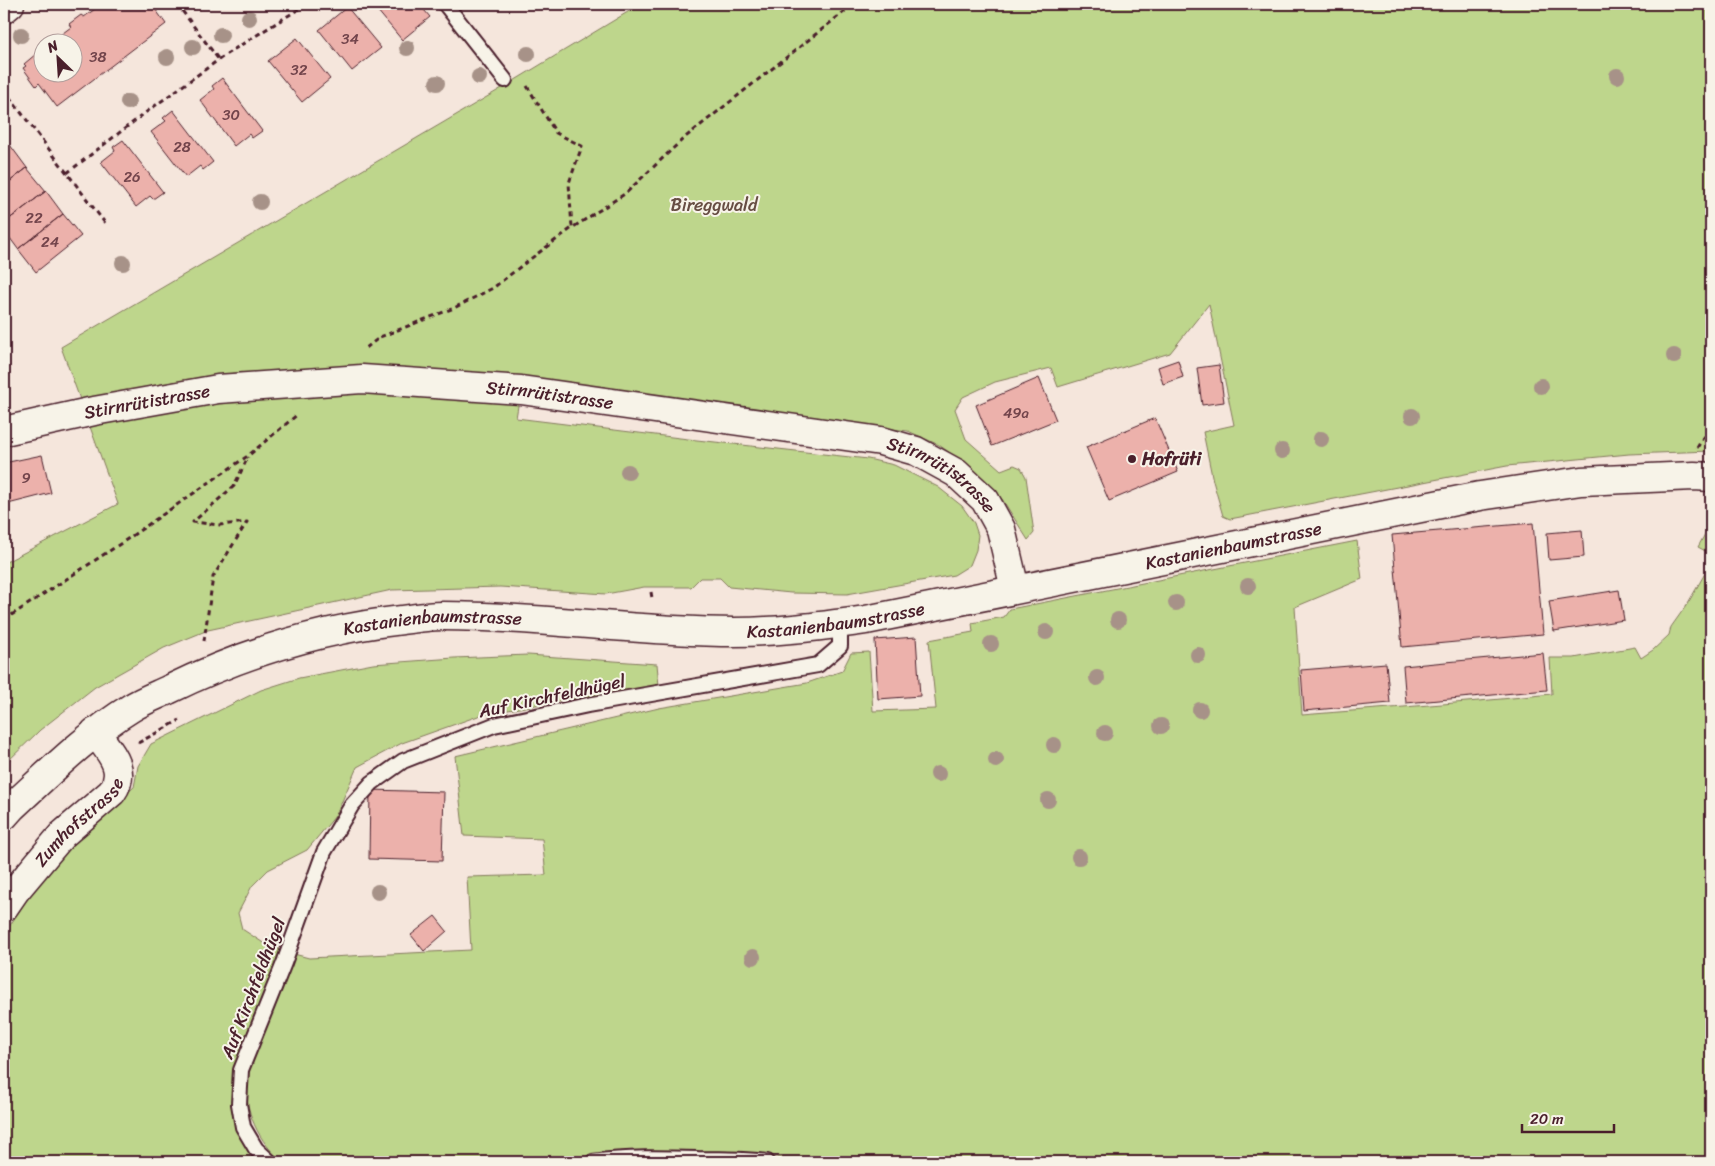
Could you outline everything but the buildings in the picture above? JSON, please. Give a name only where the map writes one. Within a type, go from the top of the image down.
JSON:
[{"type":"street","points":[[4,9],[10,4]]},
{"type":"street","name":"Stirnrütistrasse","points":[[4,431],[94,411],[218,388],[362,379],[521,390],[881,441],[916,450],[956,473],[985,500],[1001,529],[1015,589]]},
{"type":"street","name":"Kastanienbaumstrasse","points":[[4,816],[95,732],[132,707],[194,677],[273,648],[366,624],[440,616],[498,617],[625,628],[734,632],[776,631],[918,610],[1489,495],[1581,481],[1694,476],[1711,477]]},
{"type":"street","name":"Zumhofstrasse","points":[[4,907],[62,835],[112,792],[116,785],[119,776],[118,768],[114,758],[95,732]]},
{"type":"lane","points":[[444,4],[505,80]]},
{"type":"lane","name":"Auf Kirchfeldhügel","points":[[270,1162],[256,1149],[243,1127],[239,1104],[241,1070],[284,963],[324,852],[352,805],[372,784],[403,761],[494,725],[588,705],[818,665],[840,646],[840,623]]},
{"type":"lane","points":[[594,1162],[674,1158],[767,1162]]},
{"type":"path","points":[[177,4],[219,60]]},
{"type":"path","points":[[67,173],[145,113],[219,60],[307,4]]},
{"type":"path","points":[[358,354],[380,337],[454,308],[493,288],[572,228],[626,193],[683,139],[854,4]]},
{"type":"path","points":[[505,80],[513,92],[525,83],[556,133],[582,146],[569,183],[572,228]]},
{"type":"path","points":[[4,90],[105,223]]},
{"type":"path","points":[[4,620],[123,542],[249,455],[322,395],[322,381]]},
{"type":"path","points":[[204,642],[213,577],[247,522],[220,525],[193,522],[234,486],[249,455]]},
{"type":"path","points":[[651,592],[652,598]]},
{"type":"path","points":[[114,758],[158,730],[183,718]]},
{"type":"green space","name":"Bireggwald","points":[[641,4],[1711,4],[1711,451],[1629,454],[1507,466],[1230,519],[1223,516],[1213,481],[1203,432],[1234,425],[1209,304],[1170,353],[1058,387],[1051,368],[995,382],[963,397],[955,409],[966,439],[1001,470],[1014,465],[1021,468],[1026,477],[1034,533],[1028,540],[1002,499],[971,468],[939,445],[908,431],[522,382],[516,418],[868,459],[894,465],[938,487],[962,506],[974,523],[978,535],[976,550],[970,565],[954,575],[847,594],[791,593],[729,587],[720,578],[700,578],[691,587],[644,587],[606,594],[500,587],[392,590],[208,630],[164,648],[95,687],[40,730],[4,765],[4,563],[118,504],[61,347],[497,91]]},
{"type":"green space","points":[[1711,523],[1711,554],[1698,547]]},
{"type":"green space","points":[[1357,541],[1362,579],[1295,607],[1302,715],[1552,694],[1550,658],[1574,658],[1635,647],[1641,658],[1653,650],[1669,635],[1671,627],[1688,603],[1711,563],[1711,1162],[806,1162],[765,1155],[677,1152],[613,1154],[550,1162],[283,1162],[274,1154],[254,1125],[246,1090],[248,1071],[255,1049],[294,954],[309,958],[471,950],[467,877],[546,875],[542,839],[464,836],[455,756],[659,708],[807,683],[842,671],[851,653],[869,652],[873,711],[936,709],[929,640],[973,632],[972,623],[1004,617],[1010,609]]},
{"type":"green space","points":[[528,655],[657,664],[659,686],[563,700],[481,715],[402,743],[357,767],[336,815],[307,850],[268,870],[252,886],[238,913],[242,929],[268,946],[283,950],[253,1024],[236,1115],[266,1162],[4,1162],[4,934],[46,872],[84,831],[134,787],[138,766],[151,744],[261,690],[299,678],[373,664]]},
{"type":"place","name":"Hofrüti","points":[[1132,459]]}]
